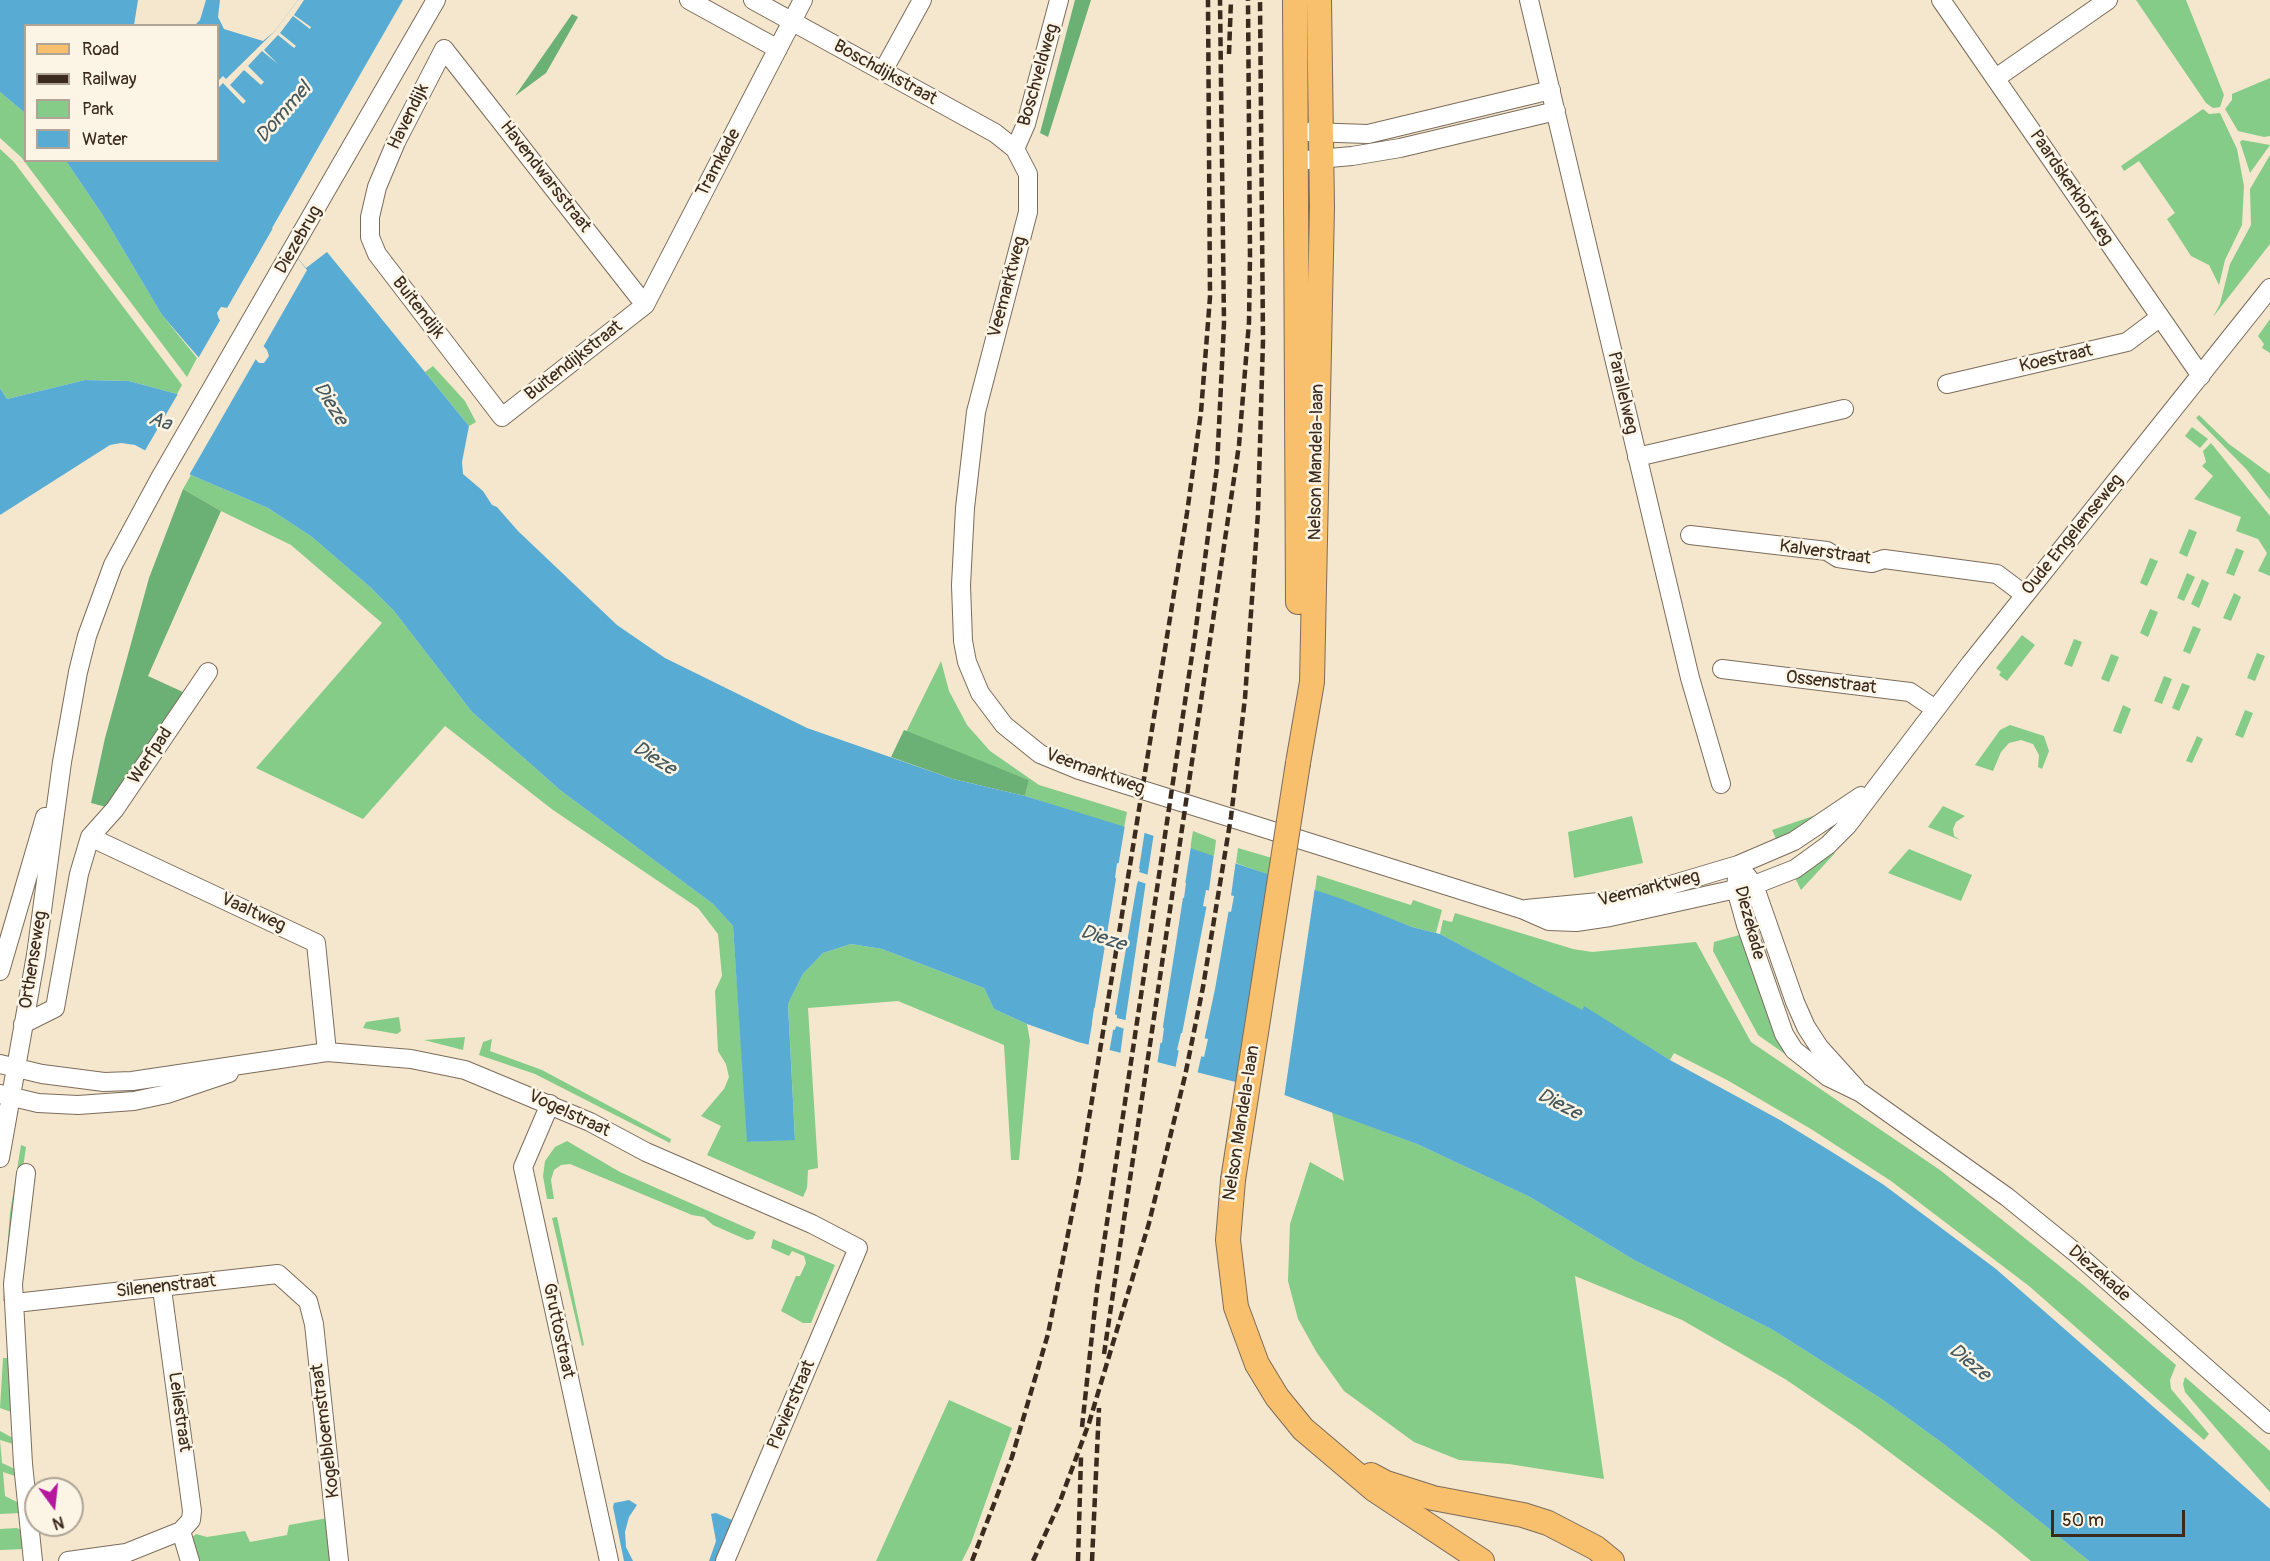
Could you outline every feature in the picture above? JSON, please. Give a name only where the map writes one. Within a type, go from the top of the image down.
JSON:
[{"type":"main road","name":"Nelson Mandela-laan","points":[[1295,0],[1298,763]]},
{"type":"main road","name":"Nelson Mandela-laan","points":[[1320,0],[1318,455],[1312,682],[1233,1180],[1228,1220],[1229,1263],[1242,1328],[1257,1364],[1277,1397],[1303,1429],[1403,1511],[1482,1561]]},
{"type":"main road","name":"Nelson Mandela-laan","points":[[1331,1454],[1386,1483],[1411,1492],[1523,1515],[1548,1523],[1596,1548],[1612,1561]]},
{"type":"street","name":"Diezebrug","points":[[160,478],[436,0]]},
{"type":"street","points":[[689,0],[778,49]]},
{"type":"street","name":"Boschdijkstraat","points":[[753,0],[995,133],[1015,149]]},
{"type":"street","name":"Tramkade","points":[[645,305],[803,0]]},
{"type":"street","points":[[882,71],[922,0]]},
{"type":"street","name":"Boschveldweg","points":[[1015,149],[1029,113],[1059,0]]},
{"type":"street","name":"Parallelweg","points":[[1529,0],[1694,692],[1721,784]]},
{"type":"street","name":"Paardskerkhofweg","points":[[1941,0],[2200,376]]},
{"type":"street","points":[[1996,78],[2108,0]]},
{"type":"street","name":"Havendwarsstraat","points":[[444,49],[645,305]]},
{"type":"street","name":"Havendijk","points":[[377,187],[396,141],[444,49]]},
{"type":"street","points":[[1296,132],[1368,134],[1551,90]]},
{"type":"street","points":[[1296,161],[1321,160],[1400,148],[1556,111]]},
{"type":"street","name":"Veemarktweg","points":[[1015,149],[1028,174],[1028,212],[976,412],[965,508],[961,585],[963,641],[967,662],[990,708],[1027,746],[1078,770],[1524,910],[1549,921],[1576,922],[1628,914],[1736,889]]},
{"type":"street","name":"Buitendijk","points":[[377,187],[370,218],[370,237],[377,254],[502,417]]},
{"type":"street","name":"Oude Engelenseweg","points":[[1736,889],[1783,875],[1820,852],[1847,826],[1935,709],[2270,288]]},
{"type":"street","name":"Buitendijkstraat","points":[[502,417],[645,305]]},
{"type":"street","name":"Koestraat","points":[[1947,384],[2127,342],[2159,318]]},
{"type":"street","points":[[1637,457],[1844,409]]},
{"type":"street","name":"Orthenseweg","points":[[0,1158],[8,1065],[23,1024],[36,955],[62,762],[87,636],[113,565],[160,478]]},
{"type":"street","name":"Kalverstraat","points":[[1690,535],[1827,551],[1838,558],[1865,562],[1884,559],[1997,574],[2025,595]]},
{"type":"street","name":"Ossenstraat","points":[[1722,669],[1910,692],[1935,709]]},
{"type":"street","name":"Werfpad","points":[[90,837],[115,809],[208,672]]},
{"type":"street","name":"Orthenseweg","points":[[0,971],[62,762]]},
{"type":"street","name":"Oude Engelenseweg","points":[[1738,865],[1794,841],[1837,814],[1877,784]]},
{"type":"street","name":"Orthenseweg","points":[[23,1024],[55,1008],[79,874],[90,837]]},
{"type":"street","name":"Vaaltweg","points":[[90,837],[316,943],[327,1052]]},
{"type":"street","name":"Veemarktweg","points":[[1524,910],[1620,900],[1738,865]]},
{"type":"street","name":"Diezekade","points":[[1738,865],[1754,885],[1806,1027],[1820,1047],[1861,1093]]},
{"type":"street","name":"Diezekade","points":[[1738,865],[1736,889],[1784,1034],[1806,1062],[1828,1077],[1861,1093],[2007,1197],[2076,1253],[2270,1424]]},
{"type":"street","name":"Vogelstraat","points":[[8,1065],[42,1074],[104,1082],[132,1081],[327,1052],[390,1056],[465,1070],[550,1104],[646,1152],[812,1224],[858,1248]]},
{"type":"street","name":"Vogelstraat","points":[[5,1095],[38,1103],[78,1105],[134,1101],[167,1094],[262,1061]]},
{"type":"street","name":"Gruttostraat","points":[[550,1104],[522,1167],[609,1561]]},
{"type":"street","points":[[26,1173],[13,1272],[15,1355],[22,1464],[33,1561]]},
{"type":"street","name":"Plevierstraat","points":[[725,1561],[858,1248]]},
{"type":"street","name":"Silenenstraat","points":[[15,1303],[162,1289],[278,1274],[308,1301]]},
{"type":"street","name":"Leliestraat","points":[[162,1289],[192,1511],[191,1520],[181,1530]]},
{"type":"street","name":"Kogelbloemstraat","points":[[308,1301],[314,1324],[339,1561]]},
{"type":"street","points":[[68,1561],[126,1553],[181,1530],[190,1561]]},
{"type":"green space","points":[[1075,0],[1091,0],[1048,137],[1040,133]]},
{"type":"green space","points":[[2136,0],[2186,0],[2224,95],[2220,107],[2213,108],[2206,103]]},
{"type":"green space","points":[[572,14],[578,17],[546,73],[515,96]]},
{"type":"green space","points":[[2270,78],[2270,136],[2264,137],[2238,131],[2225,109],[2232,100],[2232,94]]},
{"type":"green space","points":[[0,92],[24,112],[24,161],[0,138]]},
{"type":"green space","points":[[2203,109],[2209,114],[2220,113],[2237,149],[2244,186],[2242,225],[2225,260],[2219,285],[2209,265],[2191,256],[2167,219],[2175,213],[2139,161],[2124,171],[2121,166]]},
{"type":"green space","points":[[2242,140],[2270,145],[2250,173],[2240,142]]},
{"type":"green space","points":[[0,149],[14,162],[182,385],[177,394],[129,381],[85,380],[7,399],[0,388]]},
{"type":"green space","points":[[2270,155],[2270,244],[2213,317],[2220,304],[2230,264],[2251,225],[2250,189]]},
{"type":"green space","points":[[25,162],[67,162],[102,214],[162,315],[197,358],[187,377]]},
{"type":"green space","points":[[2270,319],[2270,353],[2262,348],[2264,344],[2258,336]]},
{"type":"green space","points":[[433,366],[465,401],[476,422],[469,426],[425,372]]},
{"type":"green space","points":[[2199,415],[2229,444],[2270,474],[2270,500],[2247,470],[2196,418]]},
{"type":"green space","points":[[2192,427],[2208,439],[2200,448],[2185,436]]},
{"type":"green space","points":[[2211,443],[2270,516],[2270,576],[2258,571],[2267,553],[2258,539],[2236,531],[2241,517],[2194,499],[2213,476],[2202,466],[2206,462],[2203,451]]},
{"type":"green space","points":[[191,475],[268,508],[312,537],[394,611],[472,712],[560,790],[713,904],[733,926],[748,1142],[795,1139],[788,1004],[803,974],[823,953],[851,944],[882,949],[984,988],[994,1009],[1027,1024],[1030,1041],[1019,1160],[1011,1160],[1004,1045],[898,1001],[808,1008],[818,1168],[808,1170],[807,1188],[803,1197],[707,1155],[721,1126],[701,1116],[724,1089],[729,1077],[726,1064],[718,1051],[715,991],[722,976],[718,934],[698,908],[553,810],[445,726],[363,819],[256,768],[382,623],[291,545],[221,511],[183,489]]},
{"type":"green space","points":[[183,489],[221,511],[148,676],[183,692],[110,808],[91,803],[105,738],[149,578]]},
{"type":"green space","points":[[2189,529],[2197,532],[2187,557],[2179,553]]},
{"type":"green space","points":[[2236,548],[2244,551],[2234,576],[2226,573]]},
{"type":"green space","points":[[2150,558],[2158,561],[2147,586],[2140,583]]},
{"type":"green space","points":[[2187,573],[2195,577],[2184,601],[2177,598]]},
{"type":"green space","points":[[2202,579],[2209,583],[2199,608],[2191,604]]},
{"type":"green space","points":[[2234,593],[2241,597],[2231,621],[2223,618]]},
{"type":"green space","points":[[2150,609],[2158,612],[2148,637],[2140,633]]},
{"type":"green space","points":[[2193,626],[2201,629],[2190,654],[2183,651]]},
{"type":"green space","points":[[2022,635],[2035,645],[2007,681],[1999,675],[2001,672],[1996,668]]},
{"type":"green space","points":[[2074,639],[2082,642],[2072,667],[2064,664]]},
{"type":"green space","points":[[2257,653],[2265,656],[2255,681],[2247,678]]},
{"type":"green space","points":[[2111,654],[2119,657],[2109,682],[2101,679]]},
{"type":"green space","points":[[941,661],[949,691],[967,725],[990,751],[1039,785],[1127,812],[1124,828],[1025,796],[1029,780],[906,732]]},
{"type":"green space","points":[[2164,676],[2172,679],[2162,704],[2154,701]]},
{"type":"green space","points":[[2182,683],[2190,686],[2179,711],[2172,708]]},
{"type":"green space","points":[[2123,705],[2131,709],[2121,734],[2113,731]]},
{"type":"green space","points":[[2245,710],[2253,713],[2243,738],[2235,735]]},
{"type":"green space","points":[[2010,725],[2044,736],[2049,751],[2042,769],[2038,767],[2039,755],[2033,744],[2021,740],[2009,743],[2001,752],[1993,771],[1975,765],[2000,730]]},
{"type":"green space","points":[[904,730],[1029,780],[1025,796],[953,779],[891,757]]},
{"type":"green space","points":[[2197,736],[2203,739],[2192,763],[2186,761]]},
{"type":"green space","points":[[1943,806],[1965,816],[1956,822],[1953,829],[1954,836],[1960,840],[1928,827]]},
{"type":"green space","points":[[1819,814],[1778,843],[1772,830]]},
{"type":"green space","points":[[1632,816],[1643,863],[1574,878],[1568,832]]},
{"type":"green space","points":[[1193,831],[1216,840],[1214,857],[1190,849]]},
{"type":"green space","points":[[1238,848],[1272,858],[1269,875],[1236,863]]},
{"type":"green space","points":[[1909,849],[1972,875],[1961,901],[1888,873]]},
{"type":"green space","points":[[1832,851],[1835,853],[1801,890],[1795,878]]},
{"type":"green space","points":[[1317,875],[1411,905],[1413,900],[1442,910],[1436,933],[1412,927],[1315,890]]},
{"type":"green space","points":[[1455,913],[1573,949],[1592,952],[1696,942],[1751,1042],[1940,1170],[2082,1284],[2176,1365],[2170,1380],[2171,1389],[2209,1434],[2204,1440],[2029,1286],[1891,1181],[1811,1129],[1727,1080],[1674,1053],[1670,1060],[1584,1007],[1582,1011],[1440,934],[1443,920],[1452,922]]},
{"type":"green space","points":[[1743,934],[1792,1059],[1758,1035],[1713,951],[1714,942]]},
{"type":"green space","points":[[399,1017],[401,1031],[397,1034],[363,1028],[366,1022]]},
{"type":"green space","points":[[465,1037],[463,1050],[424,1040]]},
{"type":"green space","points":[[492,1039],[490,1051],[542,1070],[671,1139],[670,1143],[535,1074],[479,1055],[483,1042]]},
{"type":"green space","points":[[1332,1112],[1417,1144],[1530,1197],[1634,1260],[1773,1330],[1883,1400],[1945,1445],[2089,1561],[2031,1561],[1995,1531],[1860,1430],[1785,1379],[1682,1320],[1575,1276],[1604,1479],[1509,1464],[1459,1460],[1414,1442],[1344,1391],[1317,1353],[1298,1319],[1288,1281],[1290,1224],[1310,1162],[1344,1181]]},
{"type":"green space","points":[[567,1141],[620,1172],[756,1232],[753,1239],[747,1240],[713,1225],[704,1217],[692,1215],[570,1164],[561,1165],[554,1170],[551,1180],[554,1199],[547,1199],[543,1176],[545,1161],[555,1147]]},
{"type":"green space","points":[[21,1145],[26,1147],[18,1203],[11,1301],[3,1301],[10,1213]]},
{"type":"green space","points":[[557,1217],[584,1345],[582,1346],[552,1218]]},
{"type":"green space","points":[[773,1239],[835,1265],[811,1323],[803,1323],[781,1311],[796,1276],[800,1276],[806,1263],[804,1256],[792,1251],[789,1256],[771,1248]]},
{"type":"green space","points":[[3,1358],[10,1358],[11,1412],[0,1408]]},
{"type":"green space","points":[[2185,1377],[2270,1451],[2270,1492],[2185,1392],[2183,1384]]},
{"type":"green space","points":[[949,1400],[1012,1428],[971,1543],[962,1561],[876,1561]]},
{"type":"green space","points":[[0,1431],[13,1438],[13,1444],[0,1440]]},
{"type":"green space","points":[[0,1440],[2,1463],[15,1469],[15,1476],[3,1472],[5,1496],[19,1503],[21,1513],[0,1514]]},
{"type":"green space","points":[[328,1518],[332,1561],[197,1561],[185,1543],[196,1534],[207,1537],[245,1531],[250,1542],[287,1535],[289,1525]]},
{"type":"green space","points":[[17,1528],[21,1530],[24,1549],[0,1550],[0,1529]]},
{"type":"water","points":[[0,0],[138,0],[134,24],[24,24],[24,112],[0,92]]},
{"type":"water","points":[[206,0],[220,0],[218,17],[224,29],[263,41],[275,31],[298,0],[403,0],[272,228],[306,268],[327,252],[469,426],[462,462],[463,474],[483,491],[492,505],[497,507],[518,531],[617,625],[665,658],[807,728],[953,779],[1025,796],[1145,833],[1342,899],[1412,927],[1440,934],[1582,1010],[1584,1006],[1670,1060],[1780,1120],[1884,1185],[1996,1269],[2270,1509],[2270,1561],[2089,1561],[1945,1445],[1883,1400],[1773,1330],[1634,1260],[1530,1197],[1417,1144],[1279,1093],[1078,1042],[1027,1024],[994,1009],[984,988],[882,949],[851,944],[823,953],[803,974],[788,1004],[795,1140],[747,1142],[733,926],[713,904],[560,790],[472,712],[394,611],[312,537],[268,508],[191,475],[135,445],[121,443],[110,445],[0,515],[0,388],[7,399],[85,380],[129,381],[177,394],[220,415],[231,395],[162,315],[102,214],[67,162],[219,162],[219,24],[196,24],[200,20]],"holes":[[[221,307],[228,308],[267,350],[269,356],[264,363],[259,363],[219,319],[217,313]],[[1117,863],[1140,869],[1139,872],[1152,876],[1153,873],[1186,883],[1184,898],[1149,888],[1150,885],[1138,881],[1137,884],[1115,878]],[[1206,890],[1234,896],[1231,912],[1203,906]],[[1094,1008],[1117,1015],[1117,1018],[1129,1021],[1130,1018],[1164,1028],[1162,1043],[1127,1033],[1128,1030],[1116,1026],[1115,1030],[1092,1023]],[[1181,1033],[1208,1039],[1204,1057],[1177,1050]]]},
{"type":"water","points":[[629,1500],[637,1505],[629,1517],[625,1532],[626,1547],[633,1561],[624,1561],[613,1507],[614,1503]]},
{"type":"water","points":[[716,1513],[732,1520],[717,1561],[709,1561],[716,1541],[711,1514]]},
{"type":"pier","points":[[298,0],[304,0],[294,15],[311,27],[310,29],[293,16],[280,33],[296,46],[294,48],[278,35],[264,50],[278,64],[262,51],[248,66],[264,82],[261,85],[244,70],[230,85],[246,101],[243,104],[223,83],[219,87],[219,80],[223,76],[226,79],[275,31]]},
{"type":"pier","points":[[273,228],[307,270],[262,349],[226,310]]},
{"type":"pier","points":[[222,317],[257,357],[188,477],[143,454],[179,392],[219,411],[227,396],[196,362]]},
{"type":"pier","points":[[1125,825],[1145,830],[1138,875],[1136,871],[1119,867],[1118,876],[1135,881],[1138,878],[1114,1019],[1114,1017],[1096,1012],[1095,1021],[1114,1025],[1109,1053],[1088,1048]]},
{"type":"pier","points":[[1154,833],[1191,846],[1157,1065],[1120,1056],[1124,1026],[1130,1028],[1130,1031],[1159,1040],[1160,1030],[1132,1022],[1125,1023],[1146,881],[1152,882],[1153,886],[1181,894],[1183,885],[1154,877],[1147,878]]},
{"type":"pier","points":[[1214,854],[1236,860],[1230,903],[1215,989],[1204,1041],[1183,1036],[1180,1048],[1202,1053],[1197,1075],[1175,1070],[1207,904],[1228,909],[1230,898],[1209,893]]},
{"type":"pier","points":[[1270,872],[1315,887],[1284,1098],[1236,1085]]},
{"type":"railway","points":[[972,1561],[1012,1457],[1048,1334],[1080,1174],[1187,513],[1201,412],[1210,297],[1208,0]]},
{"type":"railway","points":[[1082,1427],[1097,1289],[1195,635],[1217,467],[1224,323],[1220,0]]},
{"type":"railway","points":[[1229,54],[1231,0]]},
{"type":"railway","points":[[1104,1354],[1239,445],[1249,322],[1248,0]]},
{"type":"railway","points":[[1033,1561],[1059,1504],[1089,1423],[1149,1223],[1185,1076],[1203,987],[1231,817],[1245,698],[1258,513],[1263,340],[1260,0]]},
{"type":"railway","points":[[1092,1561],[1099,1408]]},
{"type":"railway","points":[[1078,1561],[1081,1457]]},
{"type":"water label","name":"Dommel","points":[[284,113]]},
{"type":"water label","name":"Dieze","points":[[330,404]]},
{"type":"water label","name":"Aa","points":[[160,422]]},
{"type":"water label","name":"Dieze","points":[[654,759]]},
{"type":"water label","name":"Dieze","points":[[1103,939]]},
{"type":"water label","name":"Dieze","points":[[1559,1105]]},
{"type":"water label","name":"Dieze","points":[[1969,1363]]}]
